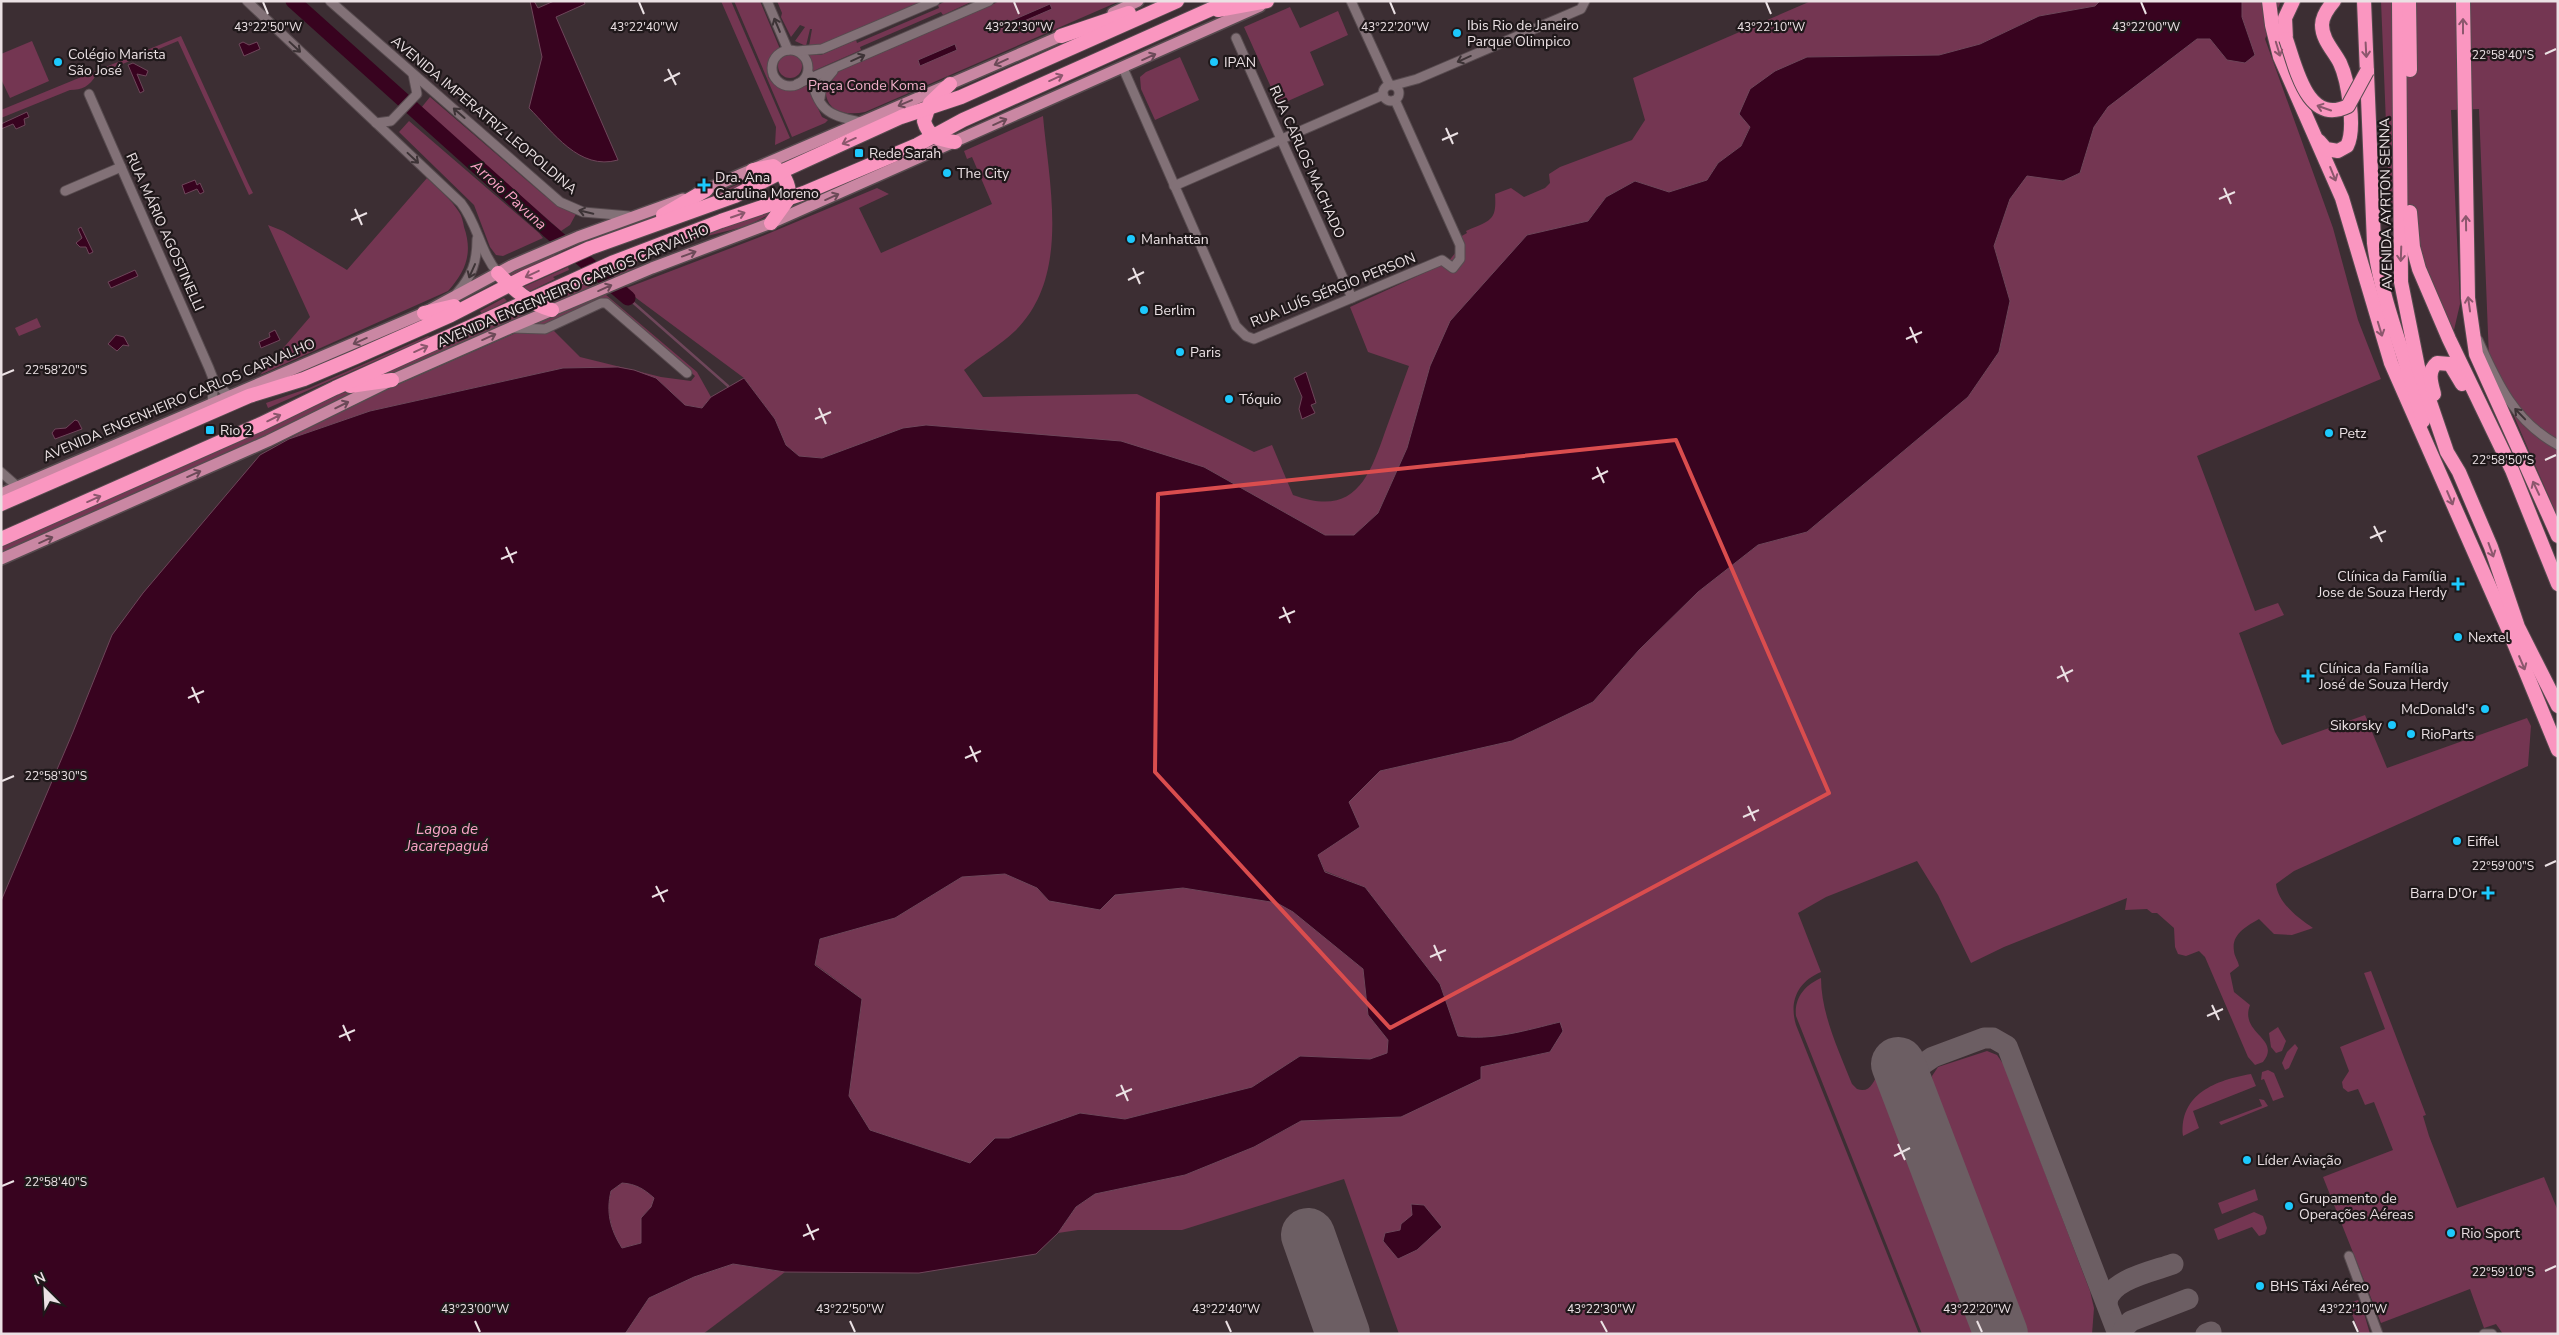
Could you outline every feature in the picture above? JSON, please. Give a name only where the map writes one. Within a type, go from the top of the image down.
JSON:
[{"type":"highway","points":[[1061,36],[1099,25],[1158,1]]},
{"type":"highway","name":"AVENIDA ENGENHEIRO CARLOS CARVALHO","points":[[1,504],[249,396],[304,379],[356,357],[451,315],[509,285],[590,248],[727,199],[781,171],[901,117],[961,97],[1177,1]]},
{"type":"highway","name":"AVENIDA ENGENHEIRO CARLOS CARVALHO","points":[[1,539],[261,424],[335,388],[610,264],[721,221],[790,198],[933,136],[963,120],[1229,1]]},
{"type":"highway","points":[[1195,16],[1269,1]]},
{"type":"highway","name":"AVENIDA AYRTON SENNA","points":[[2269,1],[2272,25],[2280,57],[2342,198],[2391,364],[2509,631],[2558,750]]},
{"type":"highway","points":[[2294,1],[2285,18],[2286,39],[2309,97],[2316,106],[2325,110],[2335,111],[2348,106],[2367,71]]},
{"type":"highway","points":[[2311,130],[2331,152],[2342,150],[2350,140],[2351,122],[2344,74],[2328,43],[2322,26],[2323,18],[2334,1]]},
{"type":"highway","name":"AVENIDA AYRTON SENNA","points":[[2364,1],[2374,243],[2384,299],[2398,337],[2431,453]]},
{"type":"highway","name":"AVENIDA AYRTON SENNA","points":[[2399,1],[2405,206],[2413,248],[2419,269],[2449,339],[2512,470],[2537,538],[2558,584]]},
{"type":"highway","name":"AVENIDA AYRTON SENNA","points":[[2409,1],[2405,206],[2400,282],[2412,341],[2426,393],[2447,452],[2459,472],[2491,546],[2518,626],[2558,706]]},
{"type":"highway","points":[[2463,1],[2467,272],[2468,298],[2476,354],[2556,535]]},
{"type":"highway","points":[[950,84],[926,109],[924,118],[925,126],[933,136],[955,142]]},
{"type":"highway","points":[[753,170],[769,165],[781,171],[788,184],[790,198],[771,223]]},
{"type":"highway","points":[[634,232],[706,190]]},
{"type":"highway","points":[[498,273],[509,285],[528,300],[552,310]]},
{"type":"highway","points":[[424,313],[488,296]]},
{"type":"highway","points":[[2449,339],[2466,361],[2518,449]]},
{"type":"highway","points":[[2459,472],[2430,377],[2432,367],[2440,362],[2450,364],[2458,374],[2512,492],[2537,538]]},
{"type":"highway","points":[[335,388],[392,380]]},
{"type":"main road","name":"AVENIDA ENGENHEIRO CARLOS CARVALHO","points":[[1,559],[268,441],[392,380],[510,328],[585,298],[626,279],[771,223],[1123,68],[1269,1]]},
{"type":"main road","name":"AVENIDA ENGENHEIRO CARLOS CARVALHO","points":[[1,494],[424,313],[450,301],[498,273],[578,237],[706,190],[1136,2]]},
{"type":"street","points":[[247,1],[462,203],[472,220],[488,259],[498,273]]},
{"type":"street","name":"AVENIDA IMPERATRIZ LEOPOLDINA","points":[[330,1],[560,202],[583,212],[600,215],[634,216]]},
{"type":"street","points":[[767,1],[793,50],[805,58],[820,101],[832,115],[860,122]]},
{"type":"street","points":[[934,1],[822,50],[793,50],[774,59],[772,70],[781,83],[797,84],[989,1]]},
{"type":"street","points":[[1350,1],[1392,85],[1399,94],[1394,100],[1387,100],[1383,95],[1384,89],[1392,85],[1417,80],[1581,9],[1585,1]]},
{"type":"street","name":"RUA CARLOS MACHADO","points":[[1236,38],[1352,298]]},
{"type":"street","points":[[820,101],[822,84],[827,76],[840,66]]},
{"type":"street","name":"RUA LUÍS SÉRGIO PERSON","points":[[1123,68],[1236,326],[1246,336],[1257,339],[1442,260],[1453,268],[1460,259],[1460,245],[1394,100]]},
{"type":"street","points":[[797,84],[805,78],[808,69]]},
{"type":"street","points":[[376,123],[391,121],[413,99],[417,90],[414,74]]},
{"type":"street","name":"RUA MÁRIO AGOSTINELLI","points":[[89,94],[214,381],[229,396]]},
{"type":"street","points":[[1174,186],[1383,95]]},
{"type":"street","points":[[65,191],[121,167]]},
{"type":"street","points":[[450,301],[474,270],[477,256],[477,234]]},
{"type":"street","points":[[510,328],[545,329],[601,303],[606,303],[687,373]]},
{"type":"street","points":[[2473,329],[2502,392],[2536,430],[2558,445]]},
{"type":"street","name":"RUA MÁRIO AGOSTINELLI","points":[[212,403],[214,381]]},
{"type":"street","points":[[1,472],[18,486]]},
{"type":"street","points":[[2349,1256],[2378,1334]]},
{"type":"street","points":[[2484,1334],[2492,1334]]},
{"type":"highlighted area","points":[[1676,440],[1829,793],[1390,1028],[1155,772],[1158,494]]},
{"type":"green space","points":[[721,1],[731,1],[790,138],[775,145],[776,127]]},
{"type":"green space","points":[[734,1],[760,1],[780,49],[770,63],[768,77],[772,82],[781,87],[791,89],[807,85],[822,117],[828,120],[825,123],[792,137]]},
{"type":"green space","points":[[777,1],[923,1],[824,45],[809,46],[812,29],[810,29],[806,46],[795,41],[805,27],[800,25],[791,37],[781,17],[782,13]]},
{"type":"green space","points":[[946,1],[973,1],[943,15],[941,12],[860,47],[861,50],[811,72],[812,68],[808,55],[821,55],[856,40],[857,43],[939,8],[938,5]]},
{"type":"green space","name":"Praça Conde Koma","points":[[1000,1],[1120,1],[865,112],[843,112],[837,110],[828,101],[826,86],[835,73]]},
{"type":"green space","points":[[1811,1],[2100,1],[2095,6],[2039,16],[1980,44],[1939,55],[1807,57],[1775,71],[1741,146],[1718,163],[1707,180],[1669,192],[1635,181],[1606,197],[1588,221],[1527,235],[1430,366],[1407,448],[1378,513],[1354,535],[1325,535],[1204,467],[903,428],[822,458],[799,456],[786,445],[775,419],[744,378],[624,289],[760,237],[877,188],[889,194],[859,208],[881,253],[992,204],[972,157],[967,159],[964,151],[1043,116],[1052,200],[1050,257],[1044,284],[1033,309],[1015,331],[964,370],[983,397],[1137,394],[1254,452],[1272,445],[1293,495],[1313,501],[1330,501],[1344,498],[1355,490],[1372,466],[1409,366],[1368,352],[1350,307],[1448,262],[1456,252],[1460,237],[1467,233],[1466,231],[1486,222],[1493,215],[1495,210],[1495,194],[1511,188],[1524,197],[1545,188],[1550,183],[1549,174],[1560,167],[1632,140],[1645,120],[1633,78]]},
{"type":"green space","points":[[2242,1],[2281,1],[2265,39],[2333,228],[2358,320],[2381,379],[2197,456],[2255,611],[2278,603],[2284,615],[2239,633],[2275,732],[2282,745],[2365,715],[2387,768],[2527,718],[2531,726],[2528,766],[2294,871],[2276,884],[2285,904],[2295,915],[2313,928],[2292,935],[2274,934],[2259,919],[2241,931],[2235,940],[2234,953],[2239,966],[2230,973],[2234,992],[2250,1005],[2248,1015],[2250,1023],[2267,1047],[2267,1054],[2263,1062],[2255,1065],[2248,1057],[2205,957],[2199,951],[2186,956],[2178,954],[2175,947],[2174,928],[2157,913],[2152,913],[2147,909],[2125,910],[2127,898],[2004,947],[1971,963],[1938,895],[1917,861],[1826,897],[1798,913],[1821,972],[1806,981],[1801,987],[1795,1001],[1794,1017],[1919,1334],[1399,1334],[1344,1179],[1182,1230],[1078,1230],[1058,1233],[1076,1207],[1095,1194],[1185,1175],[1254,1147],[1301,1121],[1401,1117],[1481,1067],[1550,1052],[1559,1022],[1522,1032],[1496,1036],[1458,1036],[1440,984],[1365,887],[1325,871],[1318,855],[1349,802],[1380,771],[1512,741],[1593,702],[1639,650],[1698,592],[1758,545],[1807,532],[1968,397],[1999,352],[2010,301],[1994,246],[2010,199],[2027,175],[2063,181],[2080,173],[2094,127],[2108,106],[2197,39],[2210,39],[2227,60],[2255,55],[2242,17]]},
{"type":"green space","points":[[2381,1],[2558,1],[2558,518],[2489,358],[2479,109],[2451,110],[2460,304],[2454,330],[2422,276],[2389,197]]},
{"type":"green space","points":[[1290,7],[1300,28],[1338,11],[1348,35],[1310,52],[1324,85],[1279,105],[1244,27]]},
{"type":"green space","points":[[181,36],[253,193],[249,195],[178,41],[96,75],[88,85],[82,88],[70,90],[1,118],[1,110]]},
{"type":"green space","points":[[32,41],[49,81],[10,98],[1,79],[1,54]]},
{"type":"green space","points":[[790,54],[795,55],[801,61],[801,71],[795,77],[790,78],[785,77],[779,71],[778,66],[779,61],[785,55]]},
{"type":"green space","points":[[1180,57],[1199,100],[1155,120],[1141,89],[1140,77],[1146,72]]},
{"type":"green space","points":[[430,97],[545,196],[576,214],[570,225],[561,231],[421,108]]},
{"type":"green space","points":[[409,121],[543,238],[503,256],[496,255],[490,247],[474,205],[399,132]]},
{"type":"green space","points":[[763,173],[751,184],[676,212]]},
{"type":"green space","points":[[427,178],[456,207],[467,236],[468,253],[466,261],[454,284],[448,291],[260,375],[310,317],[268,225],[283,231],[347,270]]},
{"type":"green space","points":[[773,209],[774,212],[747,226],[703,237],[703,234]]},
{"type":"green space","points":[[554,252],[557,258],[511,279],[507,274]]},
{"type":"green space","points":[[626,265],[640,268],[611,280],[605,275]]},
{"type":"green space","points":[[568,267],[569,270],[553,277],[555,279],[526,293],[521,288]]},
{"type":"green space","points":[[591,281],[595,287],[559,302],[538,301]]},
{"type":"green space","points":[[605,294],[697,372],[711,397],[702,408],[685,405],[656,378],[563,368],[370,411],[289,439],[333,413]],"holes":[[[606,298],[695,376],[691,381],[661,377],[580,357],[548,325]]]},
{"type":"green space","points":[[504,298],[507,301],[482,314],[480,311]]},
{"type":"green space","points":[[519,310],[526,317],[402,372],[364,380]]},
{"type":"green space","points":[[37,318],[41,327],[19,336],[15,328]]},
{"type":"green space","points":[[428,336],[430,337],[268,408],[266,403],[309,388]]},
{"type":"green space","points":[[360,389],[266,438],[1,554],[1,542],[325,397]]},
{"type":"green space","points":[[1005,874],[1037,888],[1049,901],[1183,888],[1278,903],[1293,912],[1363,969],[1368,1015],[1388,1040],[1388,1053],[1371,1059],[1300,1056],[1252,1087],[1125,1119],[1080,1113],[1009,1139],[995,1139],[970,1163],[870,1130],[849,1096],[862,999],[815,964],[820,939],[895,918],[962,877]]},
{"type":"green space","name":"Rio Sport","points":[[2371,971],[2426,1115],[2423,1116],[2429,1136],[2457,1208],[2544,1177],[2558,1211],[2558,1334],[2503,1334],[2496,1324],[2484,1328],[2470,1289],[2381,1323],[2323,1177],[2393,1150],[2374,1102],[2365,1105],[2358,1089],[2348,1092],[2343,1088],[2342,1082],[2349,1071],[2340,1047],[2385,1029],[2364,973]]},
{"type":"green space","points":[[1821,978],[1827,1019],[1852,1084],[1857,1089],[1865,1090],[1871,1086],[1878,1073],[1977,1334],[1922,1334],[1796,1016],[1797,1003],[1802,993],[1810,984]]},
{"type":"green space","points":[[2278,1027],[2286,1041],[2282,1051],[2276,1053],[2271,1047],[2269,1033]]},
{"type":"green space","points":[[2295,1044],[2298,1048],[2289,1068],[2285,1070],[2282,1063],[2287,1052]]},
{"type":"green space","points":[[1987,1051],[1997,1055],[2004,1065],[2090,1291],[2094,1308],[2092,1334],[2024,1334],[1933,1096],[1932,1076],[1938,1067]]},
{"type":"green space","points":[[2268,1070],[2274,1073],[2284,1097],[2273,1101],[2264,1079],[2261,1080],[2262,1072]]},
{"type":"green space","points":[[2251,1074],[2256,1086],[2193,1111],[2199,1128],[2183,1136],[2183,1122],[2187,1109],[2202,1092],[2225,1080]]},
{"type":"green space","points":[[2259,1099],[2264,1100],[2268,1106],[2221,1125],[2219,1122],[2262,1106]]},
{"type":"green space","points":[[622,1183],[632,1184],[654,1198],[651,1207],[641,1218],[641,1243],[621,1248],[612,1227],[609,1206],[611,1191]]},
{"type":"green space","points":[[2255,1189],[2258,1200],[2222,1214],[2218,1203]]},
{"type":"green space","points":[[2254,1212],[2263,1216],[2267,1228],[2265,1234],[2259,1236],[2252,1227],[2218,1240],[2214,1229]]},
{"type":"green space","points":[[733,1264],[785,1272],[703,1334],[625,1334],[649,1298],[694,1277]]},
{"type":"green space","points":[[2358,1300],[2362,1306],[2370,1334],[2360,1334],[2349,1307],[2352,1302]]},
{"type":"water","points":[[530,1],[534,1],[538,8],[554,1],[584,1],[585,4],[556,17],[618,160],[604,162],[591,160],[579,155],[557,138],[529,108],[542,57]]},
{"type":"water","name":"Lagoa de Jacarepaguá","points":[[2100,1],[2242,1],[2242,17],[2255,55],[2245,63],[2227,60],[2210,39],[2197,39],[2108,107],[2094,127],[2080,173],[2063,181],[2027,176],[2010,199],[1994,246],[2010,301],[1999,352],[1968,397],[1807,532],[1758,545],[1698,592],[1639,650],[1593,702],[1512,741],[1380,771],[1349,802],[1360,827],[1318,855],[1325,872],[1365,887],[1440,984],[1458,1036],[1497,1036],[1560,1022],[1563,1031],[1550,1052],[1481,1067],[1481,1079],[1401,1117],[1301,1121],[1254,1147],[1185,1175],[1095,1194],[1076,1207],[1058,1233],[1036,1254],[919,1273],[785,1272],[733,1264],[694,1277],[649,1298],[625,1334],[1,1334],[1,901],[112,635],[143,593],[260,455],[289,439],[370,411],[563,368],[618,367],[634,370],[656,378],[685,405],[702,408],[711,397],[744,378],[775,419],[786,445],[799,456],[822,458],[903,428],[926,425],[1121,441],[1204,467],[1325,535],[1354,535],[1378,513],[1407,448],[1430,366],[1450,321],[1527,235],[1588,221],[1606,197],[1635,181],[1669,192],[1707,180],[1718,163],[1741,146],[1750,127],[1739,114],[1750,89],[1775,71],[1807,57],[1939,55],[1980,44],[2039,16],[2095,6]],"holes":[[[1005,874],[1037,888],[1049,901],[1100,910],[1115,895],[1183,888],[1277,903],[1293,912],[1363,969],[1368,1015],[1388,1040],[1387,1053],[1370,1059],[1300,1056],[1252,1087],[1125,1119],[1080,1113],[1009,1138],[995,1138],[970,1163],[870,1130],[849,1096],[862,999],[815,965],[820,939],[895,918],[962,877]],[[622,1183],[632,1184],[654,1198],[651,1207],[641,1218],[641,1243],[622,1248],[612,1227],[609,1213],[611,1191]]]},
{"type":"water","points":[[1050,4],[1052,9],[1015,25],[1013,20]]},
{"type":"water","points":[[243,42],[249,45],[257,42],[260,49],[244,56],[239,44]]},
{"type":"water","points":[[955,44],[957,50],[920,66],[918,60]]},
{"type":"water","points":[[133,63],[148,71],[146,76],[137,74],[144,91],[140,93],[128,65]]},
{"type":"water","points":[[27,112],[29,117],[24,119],[25,125],[16,129],[13,124],[1,129],[1,124]]},
{"type":"water","points":[[195,180],[197,185],[200,183],[204,192],[200,194],[197,189],[185,194],[182,185]]},
{"type":"water","points":[[81,227],[93,252],[89,254],[86,247],[80,247],[76,243],[82,238],[78,229]]},
{"type":"water","points":[[135,270],[138,276],[111,288],[108,282]]},
{"type":"water","points":[[275,330],[280,340],[261,348],[259,342],[270,337],[269,333]]},
{"type":"water","points":[[116,335],[124,337],[129,346],[123,345],[117,351],[108,344]]},
{"type":"water","points":[[1306,372],[1316,403],[1311,405],[1315,413],[1302,419],[1299,409],[1302,397],[1294,378]]},
{"type":"water","points":[[75,420],[78,421],[82,429],[55,439],[52,433],[55,429],[66,428]]},
{"type":"water","points":[[1411,1204],[1424,1205],[1442,1227],[1417,1250],[1398,1259],[1383,1241],[1385,1233],[1400,1230],[1401,1224],[1412,1215]]},
{"type":"waterway","name":"Arroio Pavuna","points":[[293,1],[548,230],[628,298]]},
{"type":"waterway","name":"Arroio Pavuna","points":[[628,298],[728,386]]},
{"type":"taxiway","points":[[1909,1093],[1920,1066],[1933,1057],[1984,1038],[1993,1038],[2007,1046],[2118,1334]]},
{"type":"taxiway","points":[[2107,1304],[2109,1296],[2123,1283],[2144,1273],[2173,1264]]},
{"type":"taxiway","points":[[2122,1334],[2124,1328],[2131,1321],[2188,1299]]},
{"type":"taxiway","points":[[2206,1334],[2211,1332]]},
{"type":"runway","points":[[1898,1064],[2001,1334]]},
{"type":"runway","points":[[1308,1235],[1343,1334]]},
{"type":"place","name":"Ibis Rio de Janeiro Parque Olimpico","points":[[1457,33]]},
{"type":"place","name":"Colégio Marista São José","points":[[58,62]]},
{"type":"place","name":"IPAN","points":[[1214,62]]},
{"type":"place","name":"Rede Sarah","points":[[859,153]]},
{"type":"place","name":"The City","points":[[947,173]]},
{"type":"place","name":"Dra. Ana Carulina Moreno","points":[[704,185]]},
{"type":"place","name":"Manhattan","points":[[1131,239]]},
{"type":"place","name":"Berlim","points":[[1144,310]]},
{"type":"place","name":"Paris","points":[[1180,352]]},
{"type":"place","name":"Tóquio","points":[[1229,399]]},
{"type":"place","name":"Rio 2","points":[[210,430]]},
{"type":"place","name":"Petz","points":[[2329,433]]},
{"type":"place","name":"Clínica da Família Jose de Souza Herdy","points":[[2458,584]]},
{"type":"place","name":"Nextel","points":[[2458,637]]},
{"type":"place","name":"Clínica da Família José de Souza Herdy","points":[[2308,676]]},
{"type":"place","name":"McDonald's","points":[[2485,709]]},
{"type":"place","name":"Sikorsky","points":[[2392,725]]},
{"type":"place","name":"RioParts","points":[[2411,734]]},
{"type":"place","name":"Eiffel","points":[[2457,841]]},
{"type":"place","name":"Barra D'Or","points":[[2488,893]]},
{"type":"place","name":"Líder Aviação","points":[[2247,1160]]},
{"type":"place","name":"Grupamento de Operações Aéreas","points":[[2289,1206]]},
{"type":"place","name":"Rio Sport","points":[[2451,1233]]},
{"type":"place","name":"BHS Táxi Aéreo","points":[[2260,1286]]}]
